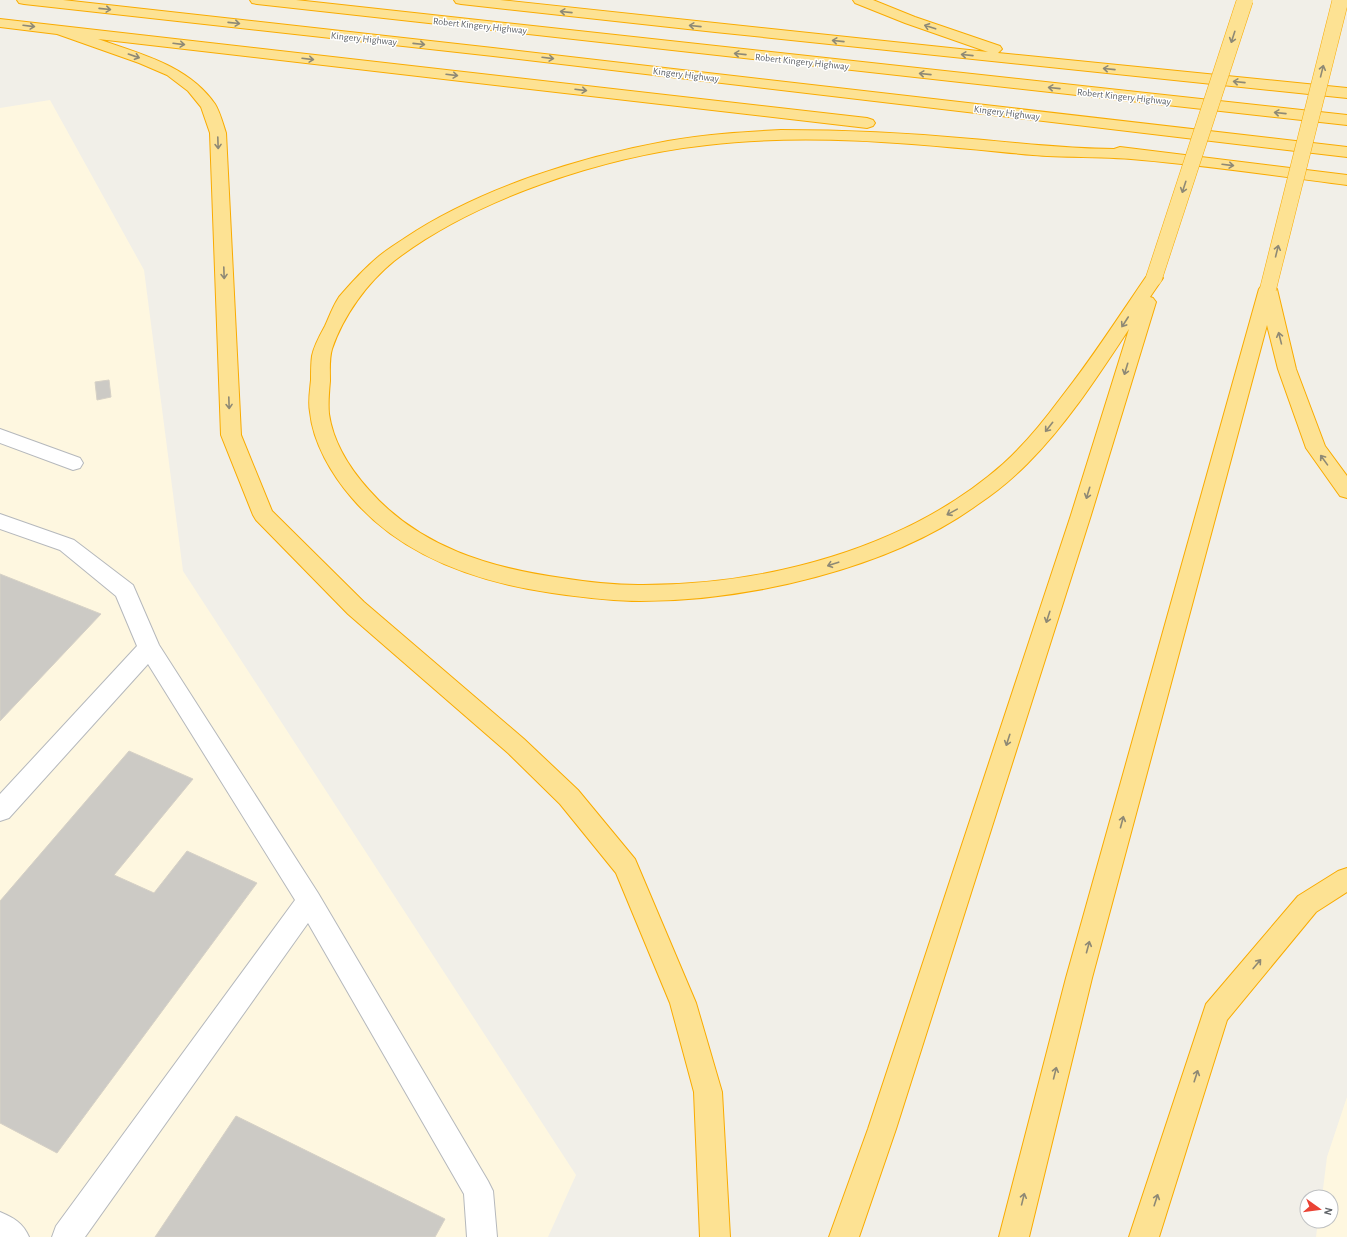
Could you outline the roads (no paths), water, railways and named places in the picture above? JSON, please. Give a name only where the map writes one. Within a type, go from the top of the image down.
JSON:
[{"type":"highway","name":"Kingery Highway","points":[[24,0],[532,56],[1347,152]]},
{"type":"highway","name":"Robert Kingery Highway","points":[[257,0],[1347,120]]},
{"type":"highway","points":[[461,0],[1034,62],[1347,93]]},
{"type":"highway","points":[[860,0],[910,20],[1034,62]]},
{"type":"highway","points":[[844,1237],[882,1129],[1081,515],[1154,278],[1245,0]]},
{"type":"highway","points":[[1014,1237],[1079,978],[1268,289],[1340,1]]},
{"type":"highway","points":[[0,23],[1347,180]]},
{"type":"highway","points":[[57,29],[144,60],[172,72],[193,88],[208,106],[218,133],[231,435],[263,515],[356,608],[516,746],[569,797],[626,867],[683,1003],[708,1092],[715,1237]]},
{"type":"highway","points":[[1134,154],[1070,153],[861,136],[810,134],[758,136],[710,139],[668,146],[582,166],[524,184],[433,226],[382,262],[365,277],[352,292],[328,330],[319,363],[316,394],[321,425],[333,456],[350,483],[382,516],[431,550],[474,566],[534,583],[602,591],[647,594],[708,590],[753,583],[802,573],[867,553],[925,527],[966,504],[1005,474],[1041,438],[1091,374],[1154,278]]},
{"type":"highway","points":[[1268,289],[1287,369],[1316,448],[1347,491]]},
{"type":"highway","points":[[1144,1237],[1216,1013],[1307,904],[1347,879]]},
{"type":"lane","points":[[0,436],[74,463]]},
{"type":"lane","points":[[0,521],[67,545],[125,591],[149,648],[309,901],[478,1191],[482,1237]]},
{"type":"lane","points":[[0,811],[149,648]]},
{"type":"lane","points":[[67,1237],[309,901]]},
{"type":"lane","points":[[0,1227],[14,1237]]}]
